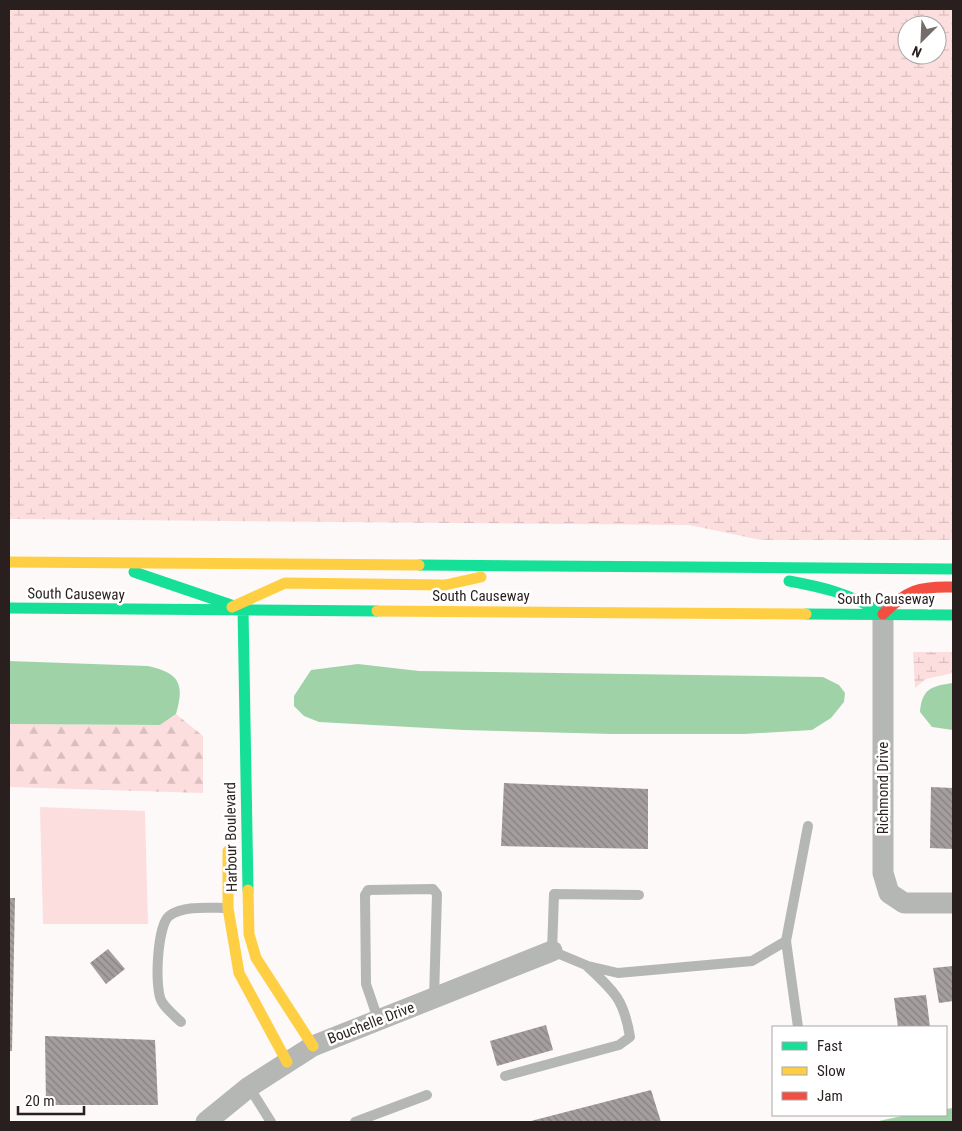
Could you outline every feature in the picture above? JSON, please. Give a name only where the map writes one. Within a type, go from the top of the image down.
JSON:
[{"type":"main road","name":"South Causeway","points":[[9,562],[953,569]]},
{"type":"main road","points":[[101,562],[161,579],[233,611],[261,592],[285,583],[445,585],[531,566]]},
{"type":"main road","points":[[716,567],[833,589],[861,599],[882,614],[899,597],[910,590],[925,586],[953,586]]},
{"type":"main road","name":"South Causeway","points":[[9,608],[953,615]]},
{"type":"main road","name":"Harbour Boulevard","points":[[233,611],[249,934],[256,958],[312,1046]]},
{"type":"main road","points":[[228,838],[228,908],[239,973],[287,1062]]},
{"type":"street","name":"Richmond Drive","points":[[882,614],[883,873],[888,893],[904,903],[953,903]]},
{"type":"street","name":"Bouchelle Drive","points":[[206,1122],[249,1087],[312,1046],[552,951]]},
{"type":"lane","points":[[798,1026],[786,942],[808,826]]},
{"type":"lane","points":[[378,1019],[366,984],[365,895],[368,890],[433,889],[437,894],[434,998]]},
{"type":"lane","points":[[640,895],[554,894],[552,951],[588,966],[618,973],[752,961],[786,942]]},
{"type":"lane","points":[[181,1022],[161,1001],[157,956],[162,928],[169,916],[188,909],[248,907]]},
{"type":"lane","points":[[505,1076],[619,1045],[630,1037],[626,1011],[611,988],[588,966]]},
{"type":"lane","points":[[249,1087],[271,1122]]},
{"type":"lane","points":[[355,1122],[427,1095]]},
{"type":"green space","points":[[9,9],[953,9],[953,540],[761,540],[689,525],[9,519]]},
{"type":"green space","points":[[913,652],[953,652],[953,673],[926,679],[915,688]]},
{"type":"green space","points":[[176,714],[203,736],[203,793],[9,787],[9,724],[160,725]]},
{"type":"green space","points":[[40,807],[145,811],[148,924],[43,924]]},
{"type":"shaded area","points":[[9,661],[148,666],[158,669],[167,672],[177,681],[180,694],[176,714],[160,725],[9,724]]},
{"type":"shaded area","points":[[358,664],[419,671],[823,677],[839,685],[845,693],[844,702],[831,718],[812,730],[744,734],[611,734],[464,730],[319,722],[304,716],[294,706],[294,696],[311,670]]},
{"type":"shaded area","points":[[953,683],[953,730],[932,727],[920,712],[923,698],[933,687]]},
{"type":"shaded area","points":[[953,1108],[953,1122],[874,1122],[902,1116],[947,1116],[947,1109]]},
{"type":"building","points":[[504,783],[648,789],[648,849],[501,846]]},
{"type":"building","points":[[931,787],[953,788],[953,849],[930,848]]},
{"type":"building","points":[[9,898],[15,898],[12,1051],[9,1051]]},
{"type":"building","points":[[108,949],[125,969],[106,984],[90,963]]},
{"type":"building","points":[[953,966],[953,1001],[939,1003],[933,968]]},
{"type":"building","points":[[926,995],[930,1026],[898,1026],[894,998]]},
{"type":"building","points":[[546,1025],[553,1050],[497,1066],[490,1041]]},
{"type":"building","points":[[45,1036],[155,1040],[158,1105],[46,1105]]},
{"type":"building","points":[[651,1090],[661,1122],[527,1122]]},
{"type":"traffic: fast","points":[[419,565],[953,569]]},
{"type":"traffic: fast","points":[[134,572],[243,609],[248,890]]},
{"type":"traffic: fast","points":[[789,581],[836,592],[870,606],[881,613]]},
{"type":"traffic: fast","points":[[9,608],[377,611]]},
{"type":"traffic: fast","points":[[806,614],[953,615]]},
{"type":"traffic: slow","points":[[9,562],[419,565]]},
{"type":"traffic: slow","points":[[232,607],[285,583],[445,585],[481,577]]},
{"type":"traffic: slow","points":[[377,611],[806,614]]},
{"type":"traffic: slow","points":[[228,851],[228,908],[239,973],[287,1062]]},
{"type":"traffic: slow","points":[[248,890],[249,934],[256,958],[313,1046]]},
{"type":"traffic: jam","points":[[883,614],[899,600],[914,591],[931,587],[953,587]]}]
